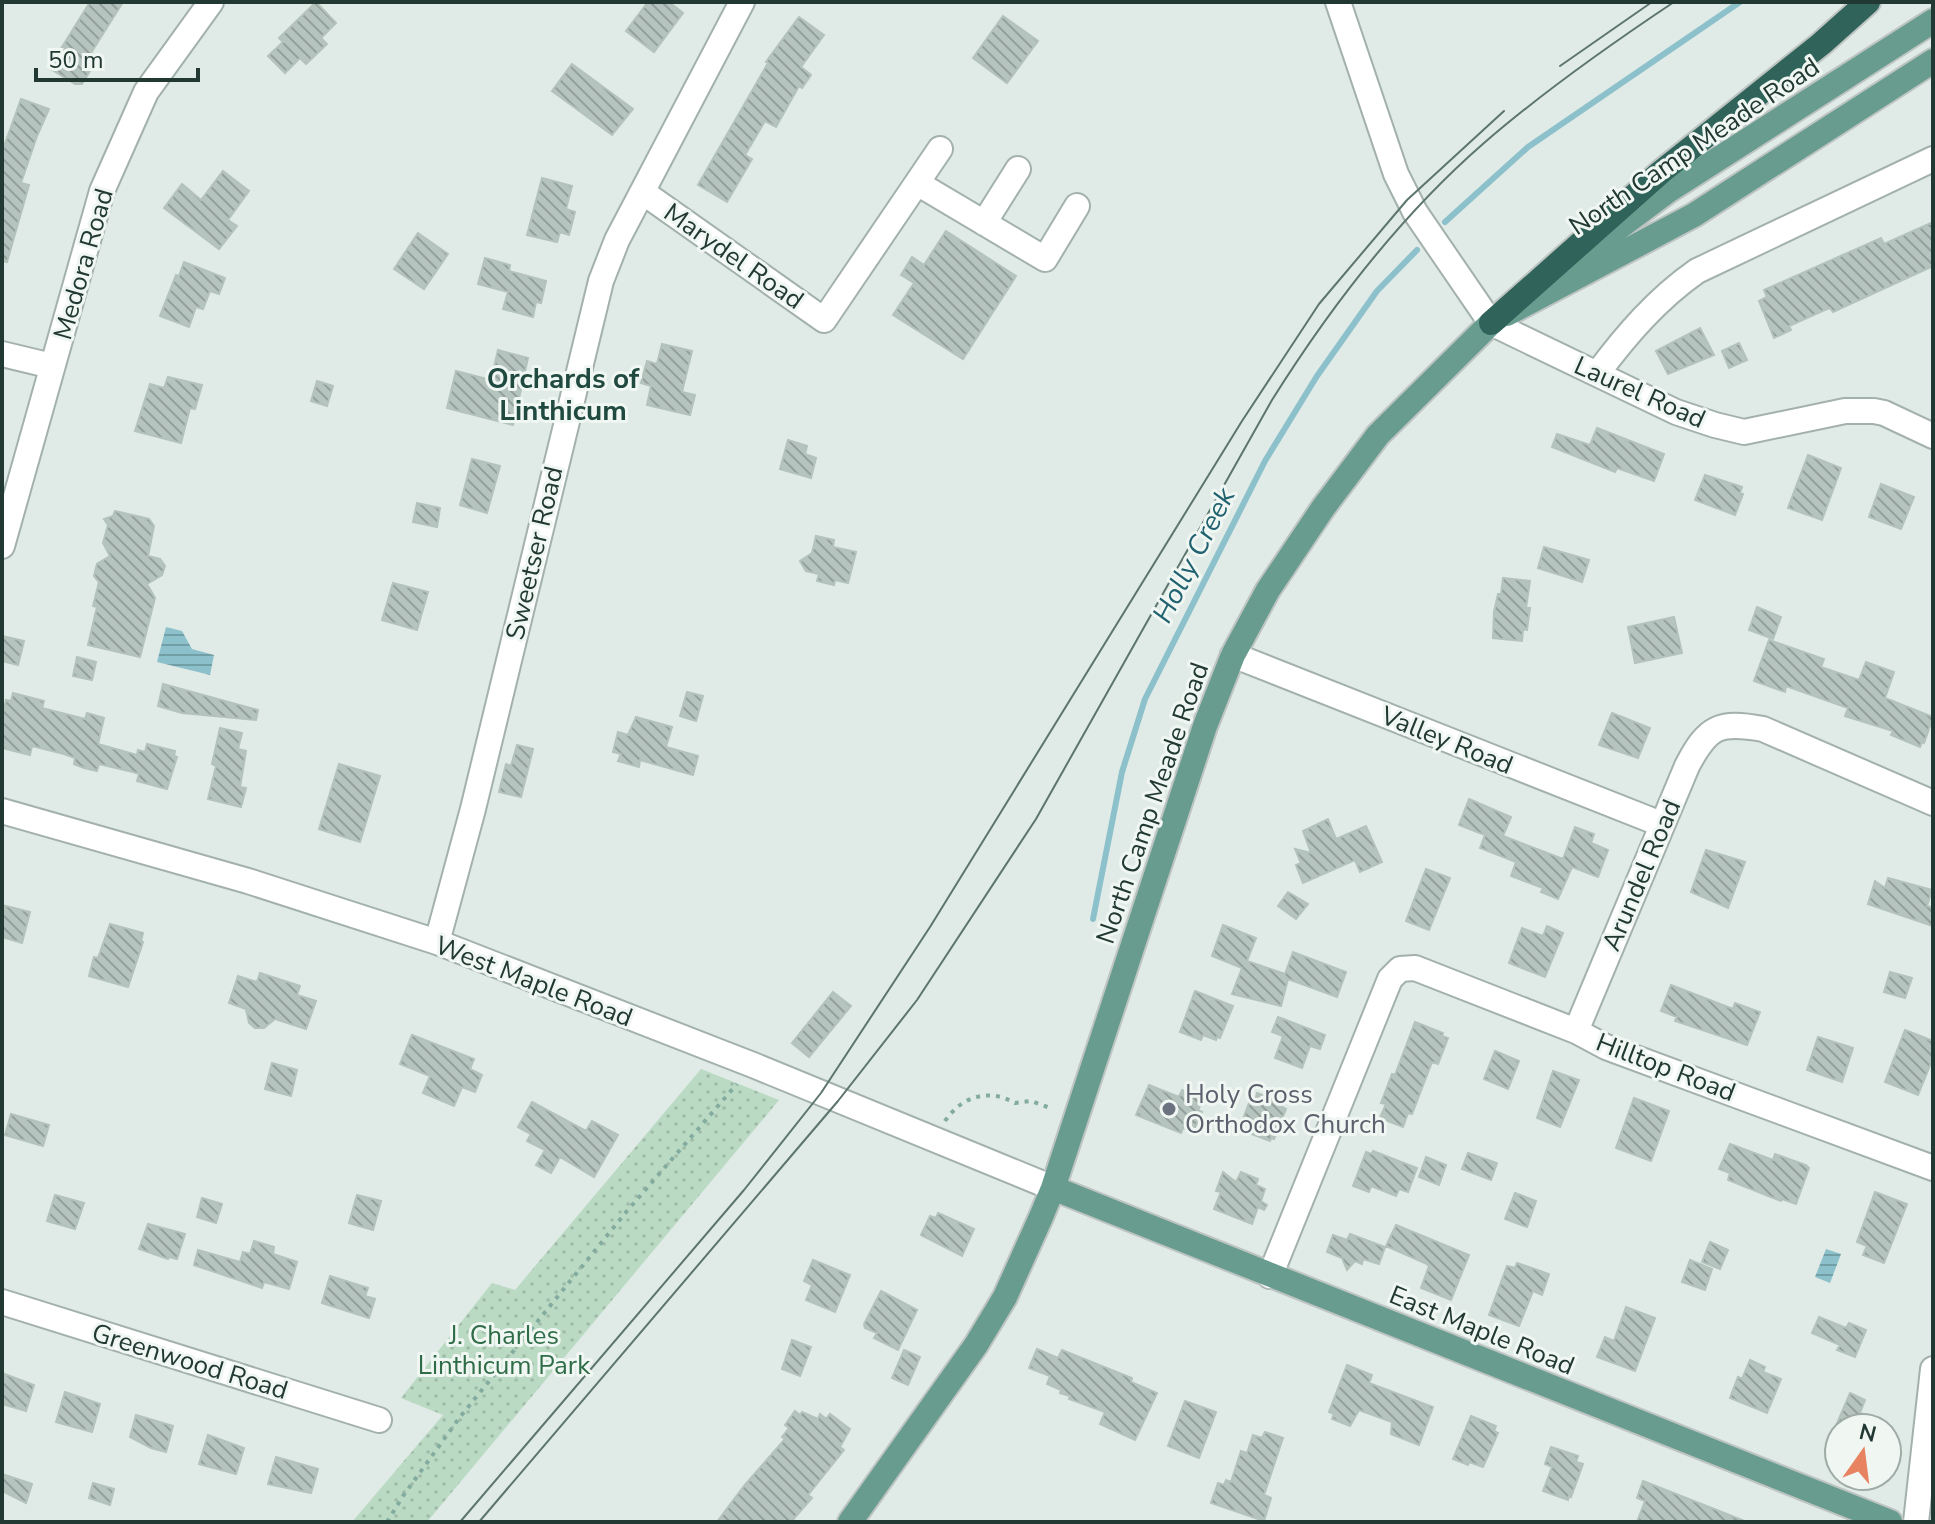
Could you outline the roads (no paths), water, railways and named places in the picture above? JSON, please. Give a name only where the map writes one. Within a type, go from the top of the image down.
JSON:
[{"type":"highway","points":[[1491,323],[1661,172],[1821,44],[1868,2]]},
{"type":"main road","name":"North Camp Meade Road","points":[[850,1522],[976,1345],[1005,1297],[1053,1188],[1205,726],[1233,655],[1268,590],[1323,508],[1378,435],[1491,323],[1668,191],[1933,21]]},
{"type":"main road","name":"North Camp Meade Road","points":[[1491,323],[1694,215],[1933,61]]},
{"type":"main road","name":"East Maple Road","points":[[1053,1188],[1890,1522]]},
{"type":"street","name":"Medora Road","points":[[2,546],[102,191],[146,92],[211,2]]},
{"type":"street","name":"Sweetser Road","points":[[437,942],[473,809],[601,281],[617,240],[742,2]]},
{"type":"street","points":[[1338,2],[1407,200],[1491,323]]},
{"type":"street","points":[[940,149],[917,183],[1045,259],[1077,206]]},
{"type":"street","points":[[1597,374],[1626,335],[1653,307],[1697,271],[1933,159]]},
{"type":"street","points":[[984,223],[1018,169]]},
{"type":"street","name":"Marydel Road","points":[[644,193],[824,320],[917,183]]},
{"type":"street","name":"Laurel Road","points":[[1491,323],[1676,412],[1744,432],[1845,411],[1874,411],[1933,436]]},
{"type":"street","points":[[2,354],[52,366]]},
{"type":"street","name":"Valley Road","points":[[1233,655],[1661,824]]},
{"type":"street","name":"Arundel Road","points":[[1576,1031],[1661,824],[1697,747],[1717,727],[1736,724],[1763,729],[1933,803]]},
{"type":"street","name":"West Maple Road","points":[[2,811],[248,881],[437,942],[753,1065],[1053,1188]]},
{"type":"street","name":"Hilltop Road","points":[[1270,1276],[1390,979],[1400,969],[1415,968],[1576,1031],[1606,1047],[1933,1168]]},
{"type":"street","name":"Greenwood Road","points":[[2,1302],[379,1420]]},
{"type":"street","points":[[1916,1522],[1933,1369]]},
{"type":"water","points":[[166,627],[182,631],[192,649],[214,655],[210,675],[157,662]]},
{"type":"water","points":[[1826,1249],[1841,1254],[1830,1283],[1815,1277]]},
{"type":"waterway","name":"Holly Creek","points":[[1445,222],[1528,147],[1740,2]]},
{"type":"waterway","name":"Holly Creek","points":[[1093,919],[1122,772],[1145,699],[1265,461],[1317,376],[1377,291],[1417,250]]},
{"type":"tram line","points":[[1560,66],[1652,2]]},
{"type":"tram line","points":[[479,1522],[838,1101],[917,1000],[1036,819],[1272,400],[1343,297],[1424,201],[1484,143],[1577,70],[1674,2]]},
{"type":"tram line","points":[[460,1522],[744,1190],[821,1093],[930,927],[1242,421],[1319,304],[1407,200],[1504,111]]},
{"type":"place","name":"Holy Cross Orthodox Church","points":[[1169,1109]]},
{"type":"district","name":"Orchards of Linthicum","points":[[563,394]]},
{"type":"park label","name":"J. Charles Linthicum Park","points":[[504,1350]]}]
